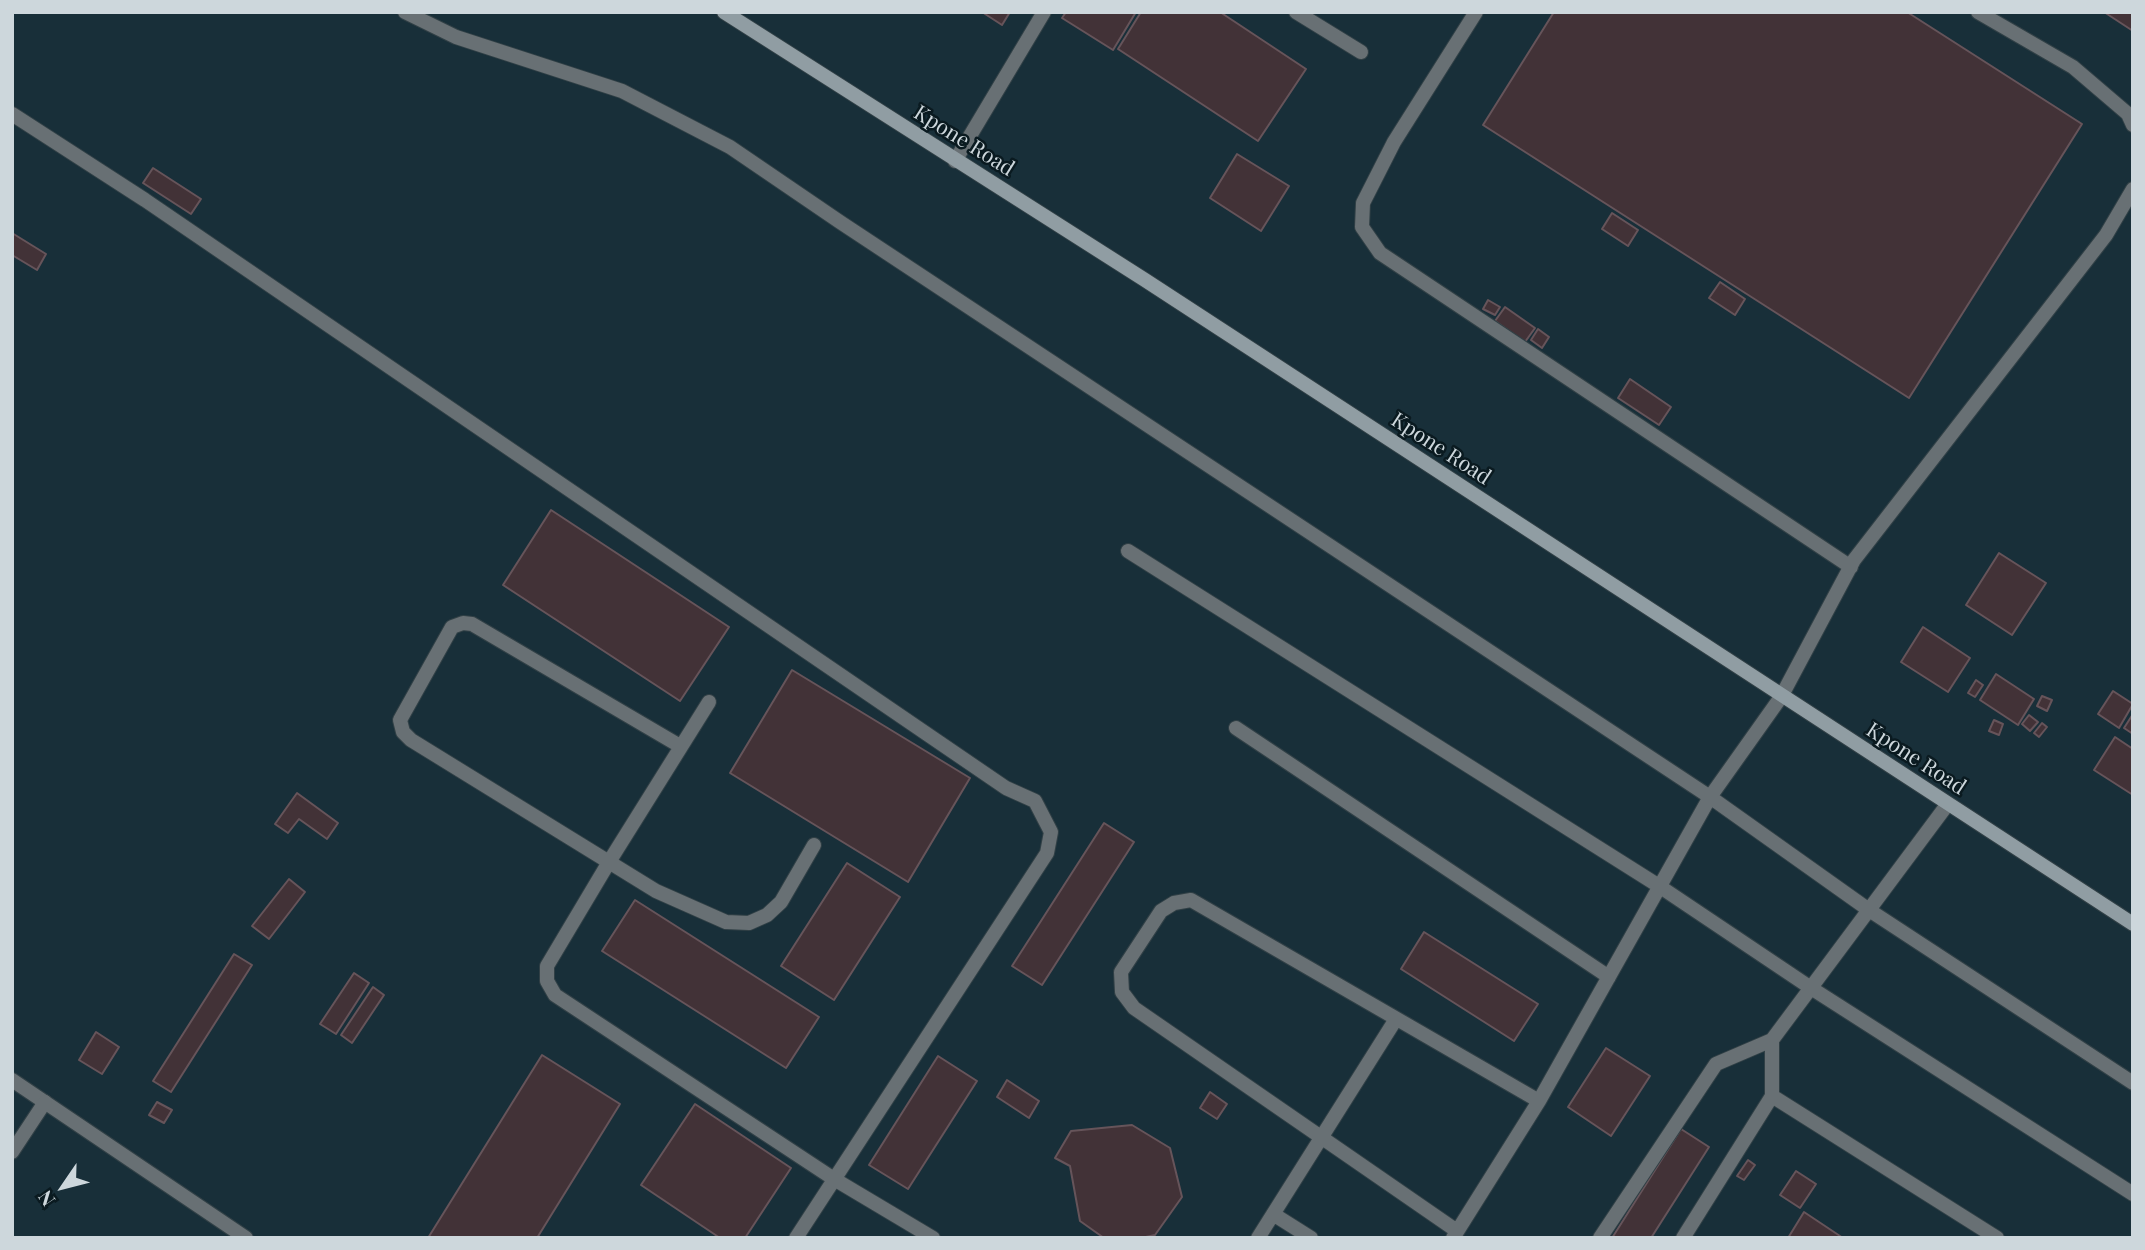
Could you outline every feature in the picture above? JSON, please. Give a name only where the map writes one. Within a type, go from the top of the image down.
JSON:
[{"type":"main road","name":"Kpone Road","points":[[724,12],[1145,280],[2133,924]]},
{"type":"street","points":[[405,12],[456,37],[622,92],[730,147],[839,222],[1710,797],[1869,910],[2133,1083]]},
{"type":"street","points":[[955,160],[1044,12]]},
{"type":"street","points":[[1296,12],[1361,52]]},
{"type":"street","points":[[1476,12],[1394,142],[1363,203],[1362,227],[1380,253],[1851,567]]},
{"type":"street","points":[[1978,12],[2073,67],[2128,114],[2133,125]]},
{"type":"street","points":[[12,114],[145,200],[1006,788],[1035,801],[1051,832],[1046,853],[796,1238]]},
{"type":"street","points":[[1539,1101],[1191,900],[1174,903],[1161,911],[1121,972],[1122,992],[1134,1008],[1455,1234],[1539,1101],[1710,797],[1781,697],[1851,567],[2106,235],[2133,190]]},
{"type":"street","points":[[1128,551],[1659,886],[1811,988],[2133,1194]]},
{"type":"street","points":[[680,747],[472,624],[463,623],[452,628],[400,720],[403,732],[411,740],[656,891],[726,922],[749,923],[768,915],[781,902],[814,845]]},
{"type":"street","points":[[709,702],[608,862],[547,966],[547,981],[555,995],[834,1179],[933,1238]]},
{"type":"street","points":[[1236,728],[1609,977]]},
{"type":"street","points":[[1600,1238],[1716,1064],[1772,1040],[1947,805]]},
{"type":"street","points":[[1258,1238],[1396,1019]]},
{"type":"street","points":[[1683,1238],[1772,1096],[1772,1040]]},
{"type":"street","points":[[12,1080],[246,1238]]},
{"type":"street","points":[[1772,1096],[1997,1238]]},
{"type":"street","points":[[12,1152],[45,1102]]},
{"type":"street","points":[[1273,1214],[1311,1238]]},
{"type":"shaded area","points":[[12,12],[2133,12],[2133,1238],[12,1238]]},
{"type":"building","points":[[982,12],[1010,12],[1002,25]]},
{"type":"building","points":[[1066,12],[1136,12],[1113,50],[1062,18]]},
{"type":"building","points":[[1141,12],[1220,12],[1306,69],[1258,141],[1118,49]]},
{"type":"building","points":[[1554,12],[1907,12],[2082,124],[1909,398],[1483,125]]},
{"type":"building","points":[[2104,12],[2133,12],[2133,31]]},
{"type":"building","points":[[1237,154],[1289,186],[1261,231],[1210,198]]},
{"type":"building","points":[[153,168],[201,199],[191,214],[143,183]]},
{"type":"building","points":[[1612,213],[1638,230],[1628,246],[1602,229]]},
{"type":"building","points":[[12,233],[46,254],[37,270],[12,255]]},
{"type":"building","points":[[1720,282],[1745,299],[1735,315],[1709,298]]},
{"type":"building","points":[[1488,300],[1500,307],[1495,315],[1483,309]]},
{"type":"building","points":[[1505,307],[1535,328],[1525,342],[1495,321]]},
{"type":"building","points":[[1538,329],[1549,337],[1542,348],[1531,340]]},
{"type":"building","points":[[1630,379],[1671,407],[1659,425],[1618,398]]},
{"type":"building","points":[[551,510],[729,627],[680,701],[503,585]]},
{"type":"building","points":[[1999,553],[2046,583],[2012,635],[1966,605]]},
{"type":"building","points":[[1923,627],[1970,658],[1948,692],[1901,662]]},
{"type":"building","points":[[792,670],[970,778],[908,882],[730,773]]},
{"type":"building","points":[[1996,674],[2034,699],[2018,725],[1980,700]]},
{"type":"building","points":[[1976,680],[1983,685],[1975,697],[1968,693]]},
{"type":"building","points":[[2113,691],[2133,704],[2119,728],[2098,714]]},
{"type":"building","points":[[2042,696],[2052,700],[2047,711],[2037,706]]},
{"type":"building","points":[[2133,714],[2133,734],[2124,728]]},
{"type":"building","points":[[2029,715],[2038,722],[2030,731],[2022,724]]},
{"type":"building","points":[[1994,720],[2003,724],[1999,735],[1989,731]]},
{"type":"building","points":[[2042,723],[2047,727],[2039,737],[2034,733]]},
{"type":"building","points":[[2115,737],[2133,749],[2133,795],[2094,770]]},
{"type":"building","points":[[297,793],[338,823],[327,839],[299,819],[288,833],[275,824]]},
{"type":"building","points":[[1104,823],[1134,842],[1042,985],[1012,966]]},
{"type":"building","points":[[847,863],[900,897],[834,1000],[781,966]]},
{"type":"building","points":[[289,879],[305,892],[269,939],[252,926]]},
{"type":"building","points":[[635,900],[819,1017],[786,1068],[602,951]]},
{"type":"building","points":[[1424,932],[1538,1004],[1514,1041],[1401,969]]},
{"type":"building","points":[[234,954],[252,965],[171,1092],[153,1081]]},
{"type":"building","points":[[354,973],[369,983],[336,1034],[320,1024]]},
{"type":"building","points":[[373,987],[384,995],[352,1043],[341,1035]]},
{"type":"building","points":[[96,1032],[119,1047],[102,1074],[79,1060]]},
{"type":"building","points":[[1606,1048],[1650,1076],[1611,1136],[1568,1107]]},
{"type":"building","points":[[542,1055],[620,1104],[537,1238],[428,1238]]},
{"type":"building","points":[[938,1056],[977,1081],[908,1189],[869,1165]]},
{"type":"building","points":[[1007,1080],[1039,1101],[1029,1118],[997,1097]]},
{"type":"building","points":[[1210,1092],[1227,1104],[1217,1119],[1200,1108]]},
{"type":"building","points":[[157,1102],[172,1110],[164,1123],[149,1115]]},
{"type":"building","points":[[695,1104],[791,1168],[745,1238],[720,1238],[641,1185]]},
{"type":"building","points":[[1132,1125],[1170,1148],[1182,1197],[1155,1235],[1141,1238],[1104,1238],[1080,1221],[1070,1166],[1055,1158],[1071,1131]]},
{"type":"building","points":[[1681,1129],[1709,1147],[1651,1238],[1612,1238]]},
{"type":"building","points":[[1748,1160],[1755,1165],[1744,1180],[1737,1176]]},
{"type":"building","points":[[1796,1171],[1816,1184],[1800,1208],[1780,1195]]},
{"type":"building","points":[[1804,1212],[1843,1238],[1788,1238]]}]
